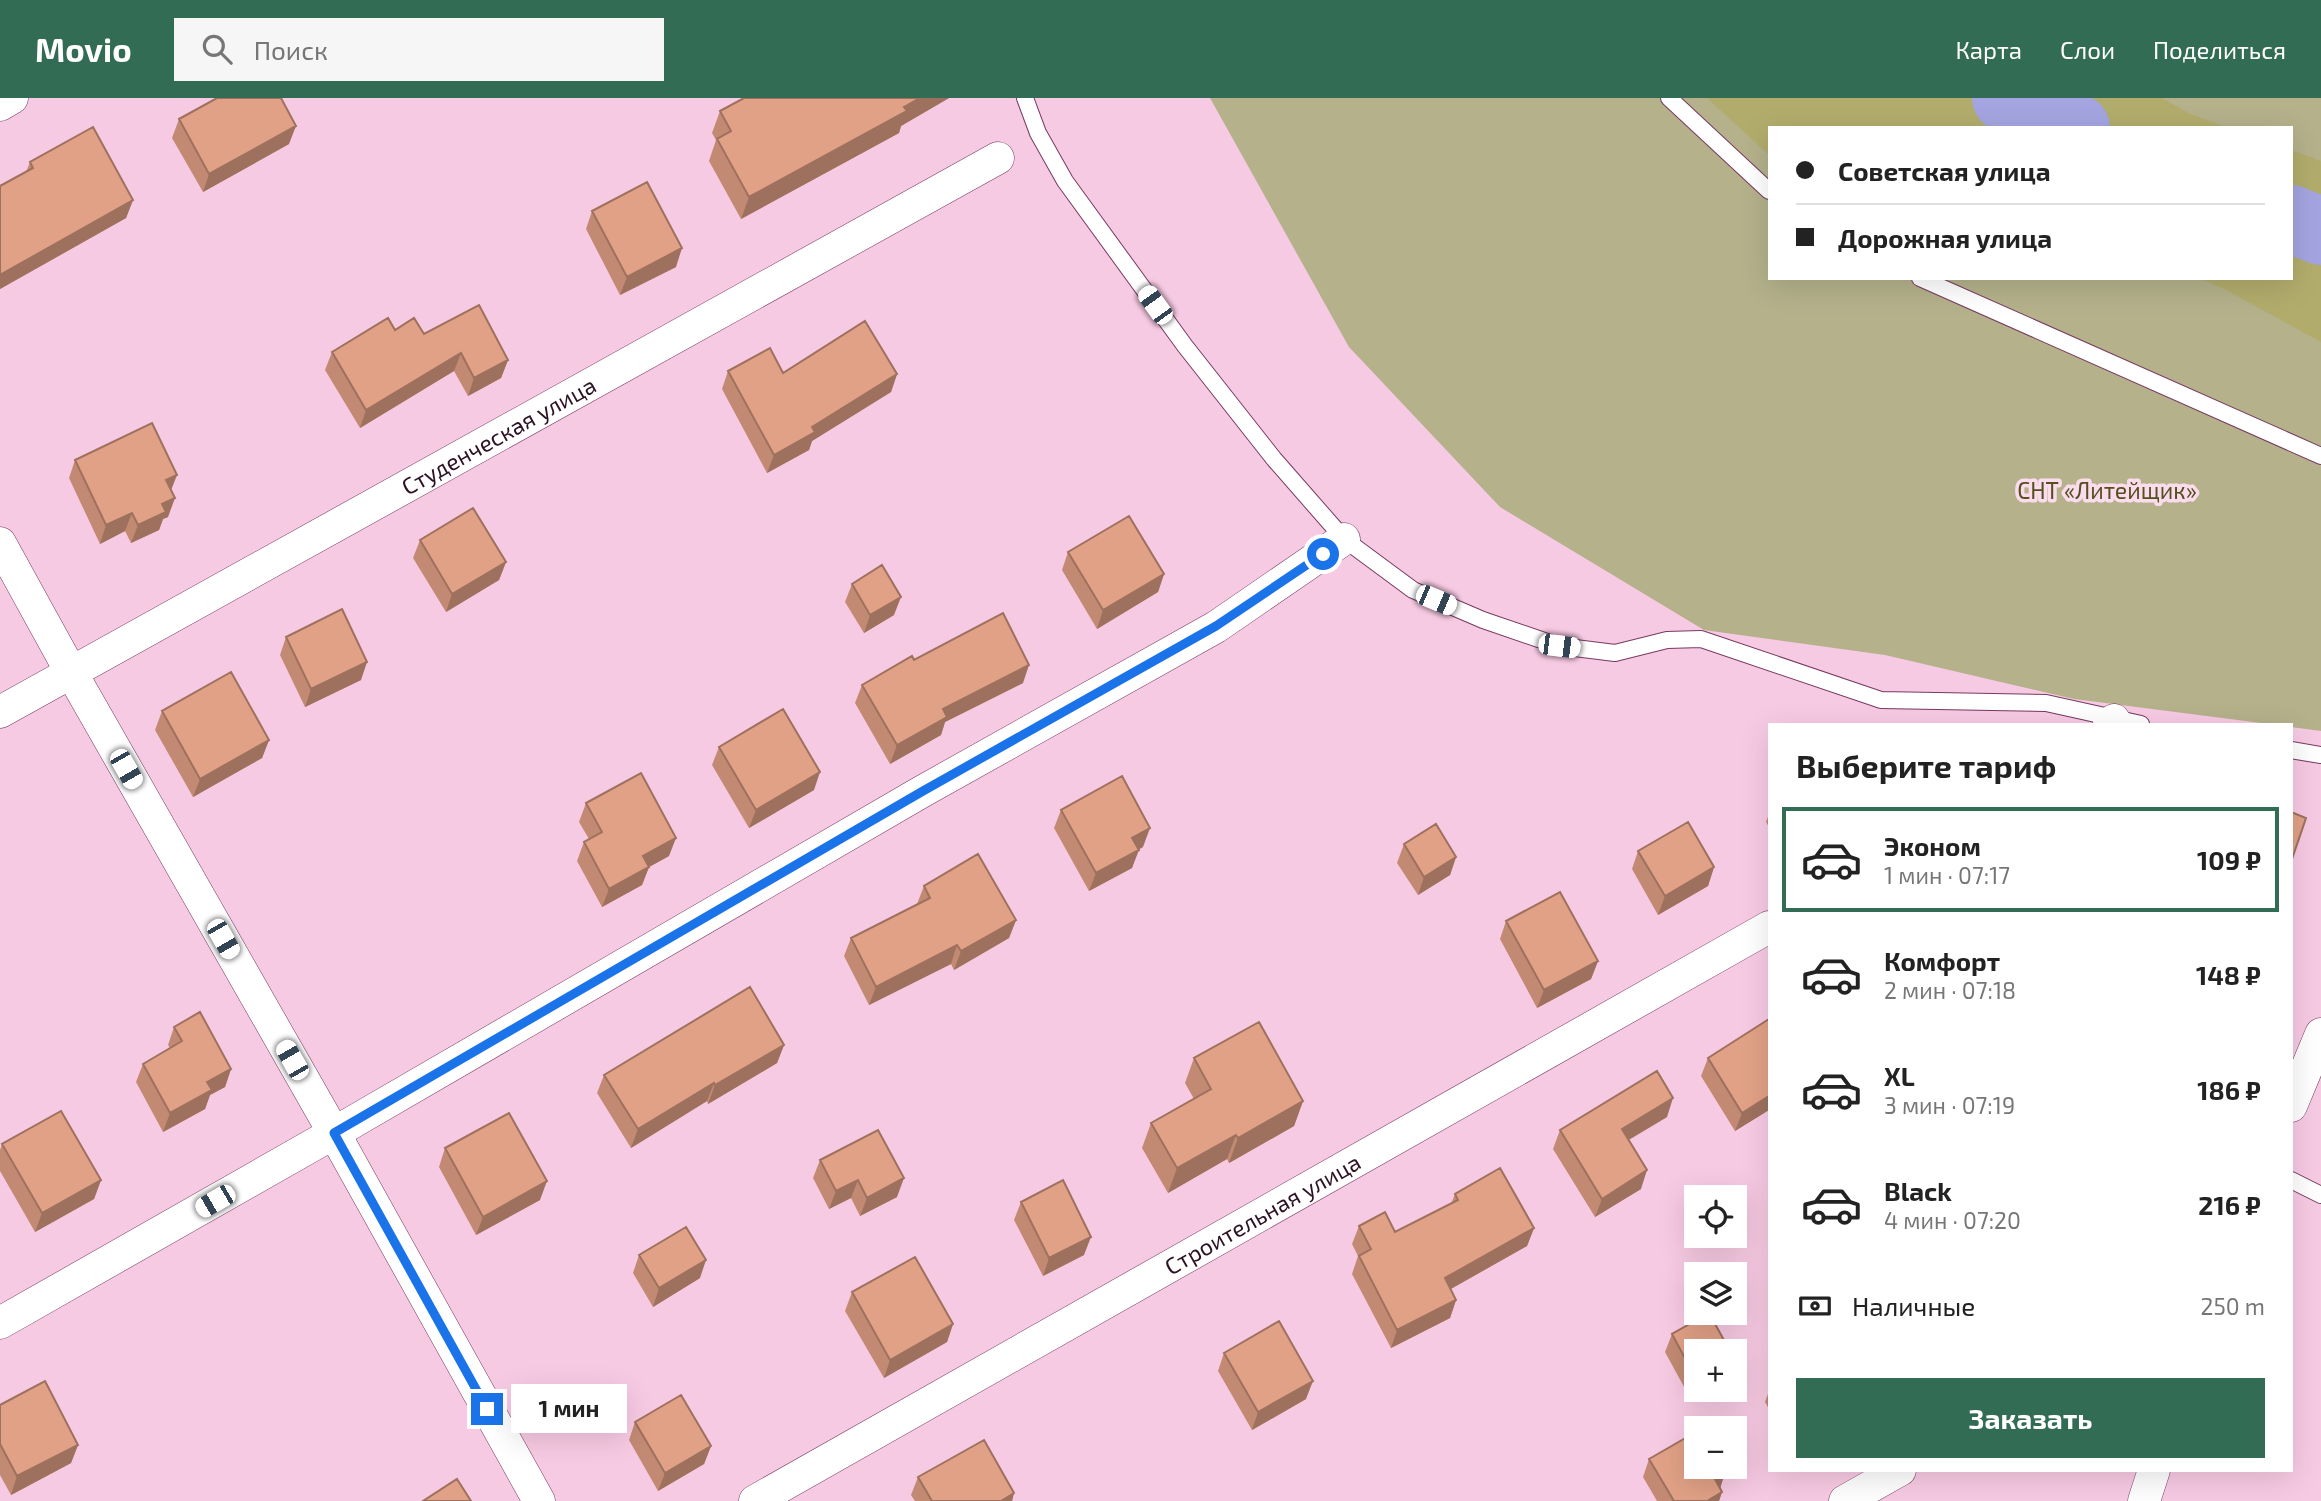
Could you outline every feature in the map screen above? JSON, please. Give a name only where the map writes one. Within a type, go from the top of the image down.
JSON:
[{"type":"street","points":[[0,105],[12,98]]},
{"type":"street","name":"Студенческая улица","points":[[0,712],[998,158]]},
{"type":"street","points":[[0,1323],[334,1133],[923,791],[1216,626],[1344,539]]},
{"type":"street","points":[[0,543],[539,1501]]},
{"type":"street","name":"Строительная улица","points":[[755,1501],[1768,929]]},
{"type":"street","points":[[2293,1101],[2321,1034]]},
{"type":"street","points":[[1845,1501],[1896,1472]]},
{"type":"street","points":[[2144,1501],[2153,1472]]},
{"type":"lane","points":[[1025,98],[1038,133],[1065,181],[1177,335],[1274,459],[1344,539],[1413,590],[1483,620],[1559,646],[1615,653],[1667,640],[1701,639],[1881,700],[2046,703],[2122,723]]},
{"type":"lane","points":[[1669,98],[1768,190]]},
{"type":"lane","points":[[1925,280],[2321,456]]},
{"type":"lane","points":[[2293,750],[2321,755]]},
{"type":"lane","points":[[2293,1181],[2321,1195]]},
{"type":"green space","name":"СНТ «Литейщик»","points":[[1210,98],[2321,98],[2321,731],[2293,727],[2293,723],[2261,723],[2074,699],[1885,655],[1704,630],[1500,507],[1349,347]]},
{"type":"shaded area","points":[[1707,98],[2162,98],[2190,114],[2223,126],[1768,126],[1768,154]]},
{"type":"shaded area","points":[[2293,151],[2321,161],[2321,342],[2204,280],[2293,280]]},
{"type":"building","points":[[217,98],[281,98],[296,126],[209,174],[179,119]]},
{"type":"building","points":[[744,98],[920,98],[904,107],[907,111],[749,197],[717,139],[731,131],[720,111]]},
{"type":"building","points":[[93,127],[133,200],[0,275],[0,186],[33,168],[30,162]]},
{"type":"building","points":[[647,182],[682,248],[627,277],[592,211]]},
{"type":"building","points":[[479,305],[508,360],[474,378],[461,353],[366,410],[332,352],[388,318],[395,330],[414,318],[424,334]]},
{"type":"building","points":[[865,321],[897,374],[812,427],[815,432],[774,455],[728,371],[770,348],[783,373]]},
{"type":"building","points":[[152,423],[177,475],[166,480],[175,498],[162,504],[166,512],[138,525],[132,513],[106,525],[75,460]]},
{"type":"building","points":[[473,508],[506,562],[452,594],[420,540]]},
{"type":"building","points":[[1129,516],[1164,574],[1103,610],[1068,552]]},
{"type":"building","points":[[882,565],[901,597],[870,615],[852,584]]},
{"type":"building","points":[[342,609],[367,662],[311,689],[286,637]]},
{"type":"building","points":[[1003,613],[1029,665],[943,709],[947,717],[897,745],[862,685],[912,656],[914,660]]},
{"type":"building","points":[[231,672],[269,740],[200,779],[162,711]]},
{"type":"building","points":[[783,709],[820,772],[756,810],[719,747]]},
{"type":"building","points":[[641,773],[676,838],[643,856],[649,867],[609,889],[584,842],[602,832],[586,803]]},
{"type":"building","points":[[1122,776],[1150,828],[1132,838],[1139,850],[1096,873],[1061,810]]},
{"type":"building","points":[[2293,813],[2306,818],[2293,856]]},
{"type":"building","points":[[1688,822],[1714,867],[1665,896],[1638,851]]},
{"type":"building","points":[[1436,824],[1456,857],[1424,877],[1404,844]]},
{"type":"building","points":[[978,854],[1016,920],[961,951],[957,945],[876,987],[851,938],[930,898],[924,886]]},
{"type":"building","points":[[1560,892],[1598,961],[1544,990],[1506,921]]},
{"type":"building","points":[[750,987],[784,1045],[638,1129],[604,1075]]},
{"type":"building","points":[[200,1012],[231,1069],[207,1082],[212,1090],[170,1113],[143,1064],[182,1041],[174,1027]]},
{"type":"building","points":[[1768,1020],[1768,1097],[1742,1113],[1708,1058]]},
{"type":"building","points":[[1259,1022],[1303,1101],[1238,1138],[1236,1135],[1177,1168],[1151,1123],[1211,1089],[1194,1058]]},
{"type":"building","points":[[1657,1071],[1673,1098],[1622,1129],[1647,1170],[1602,1199],[1560,1130]]},
{"type":"building","points":[[61,1111],[101,1180],[42,1213],[2,1144]]},
{"type":"building","points":[[509,1113],[547,1181],[483,1217],[445,1148]]},
{"type":"building","points":[[878,1130],[904,1178],[867,1198],[858,1180],[836,1191],[820,1160]]},
{"type":"building","points":[[1500,1168],[1534,1228],[1445,1278],[1456,1300],[1397,1330],[1359,1256],[1371,1249],[1359,1226],[1385,1212],[1395,1232],[1458,1200],[1455,1194]]},
{"type":"building","points":[[1063,1180],[1091,1237],[1049,1258],[1021,1202]]},
{"type":"building","points":[[686,1227],[706,1260],[659,1288],[639,1255]]},
{"type":"building","points":[[915,1257],[953,1324],[890,1360],[852,1292]]},
{"type":"building","points":[[1279,1321],[1313,1381],[1258,1412],[1224,1353]]},
{"type":"building","points":[[1688,1325],[1716,1325],[1723,1339],[1684,1339],[1684,1356],[1672,1334]]},
{"type":"building","points":[[45,1381],[78,1445],[17,1476],[0,1444],[0,1405]]},
{"type":"building","points":[[681,1395],[711,1446],[665,1473],[635,1422]]},
{"type":"building","points":[[1684,1439],[1684,1479],[1715,1479],[1722,1492],[1707,1501],[1674,1501],[1649,1459]]},
{"type":"building","points":[[984,1440],[1014,1493],[1001,1501],[932,1501],[918,1477]]},
{"type":"building","points":[[457,1479],[471,1501],[423,1501]]},
{"type":"waterway","points":[[2006,98],[2071,126]]},
{"type":"waterway","points":[[2293,220],[2321,231]]},
{"type":"route","points":[[487,1409],[334,1133],[923,791],[1216,626],[1323,554]]}]
